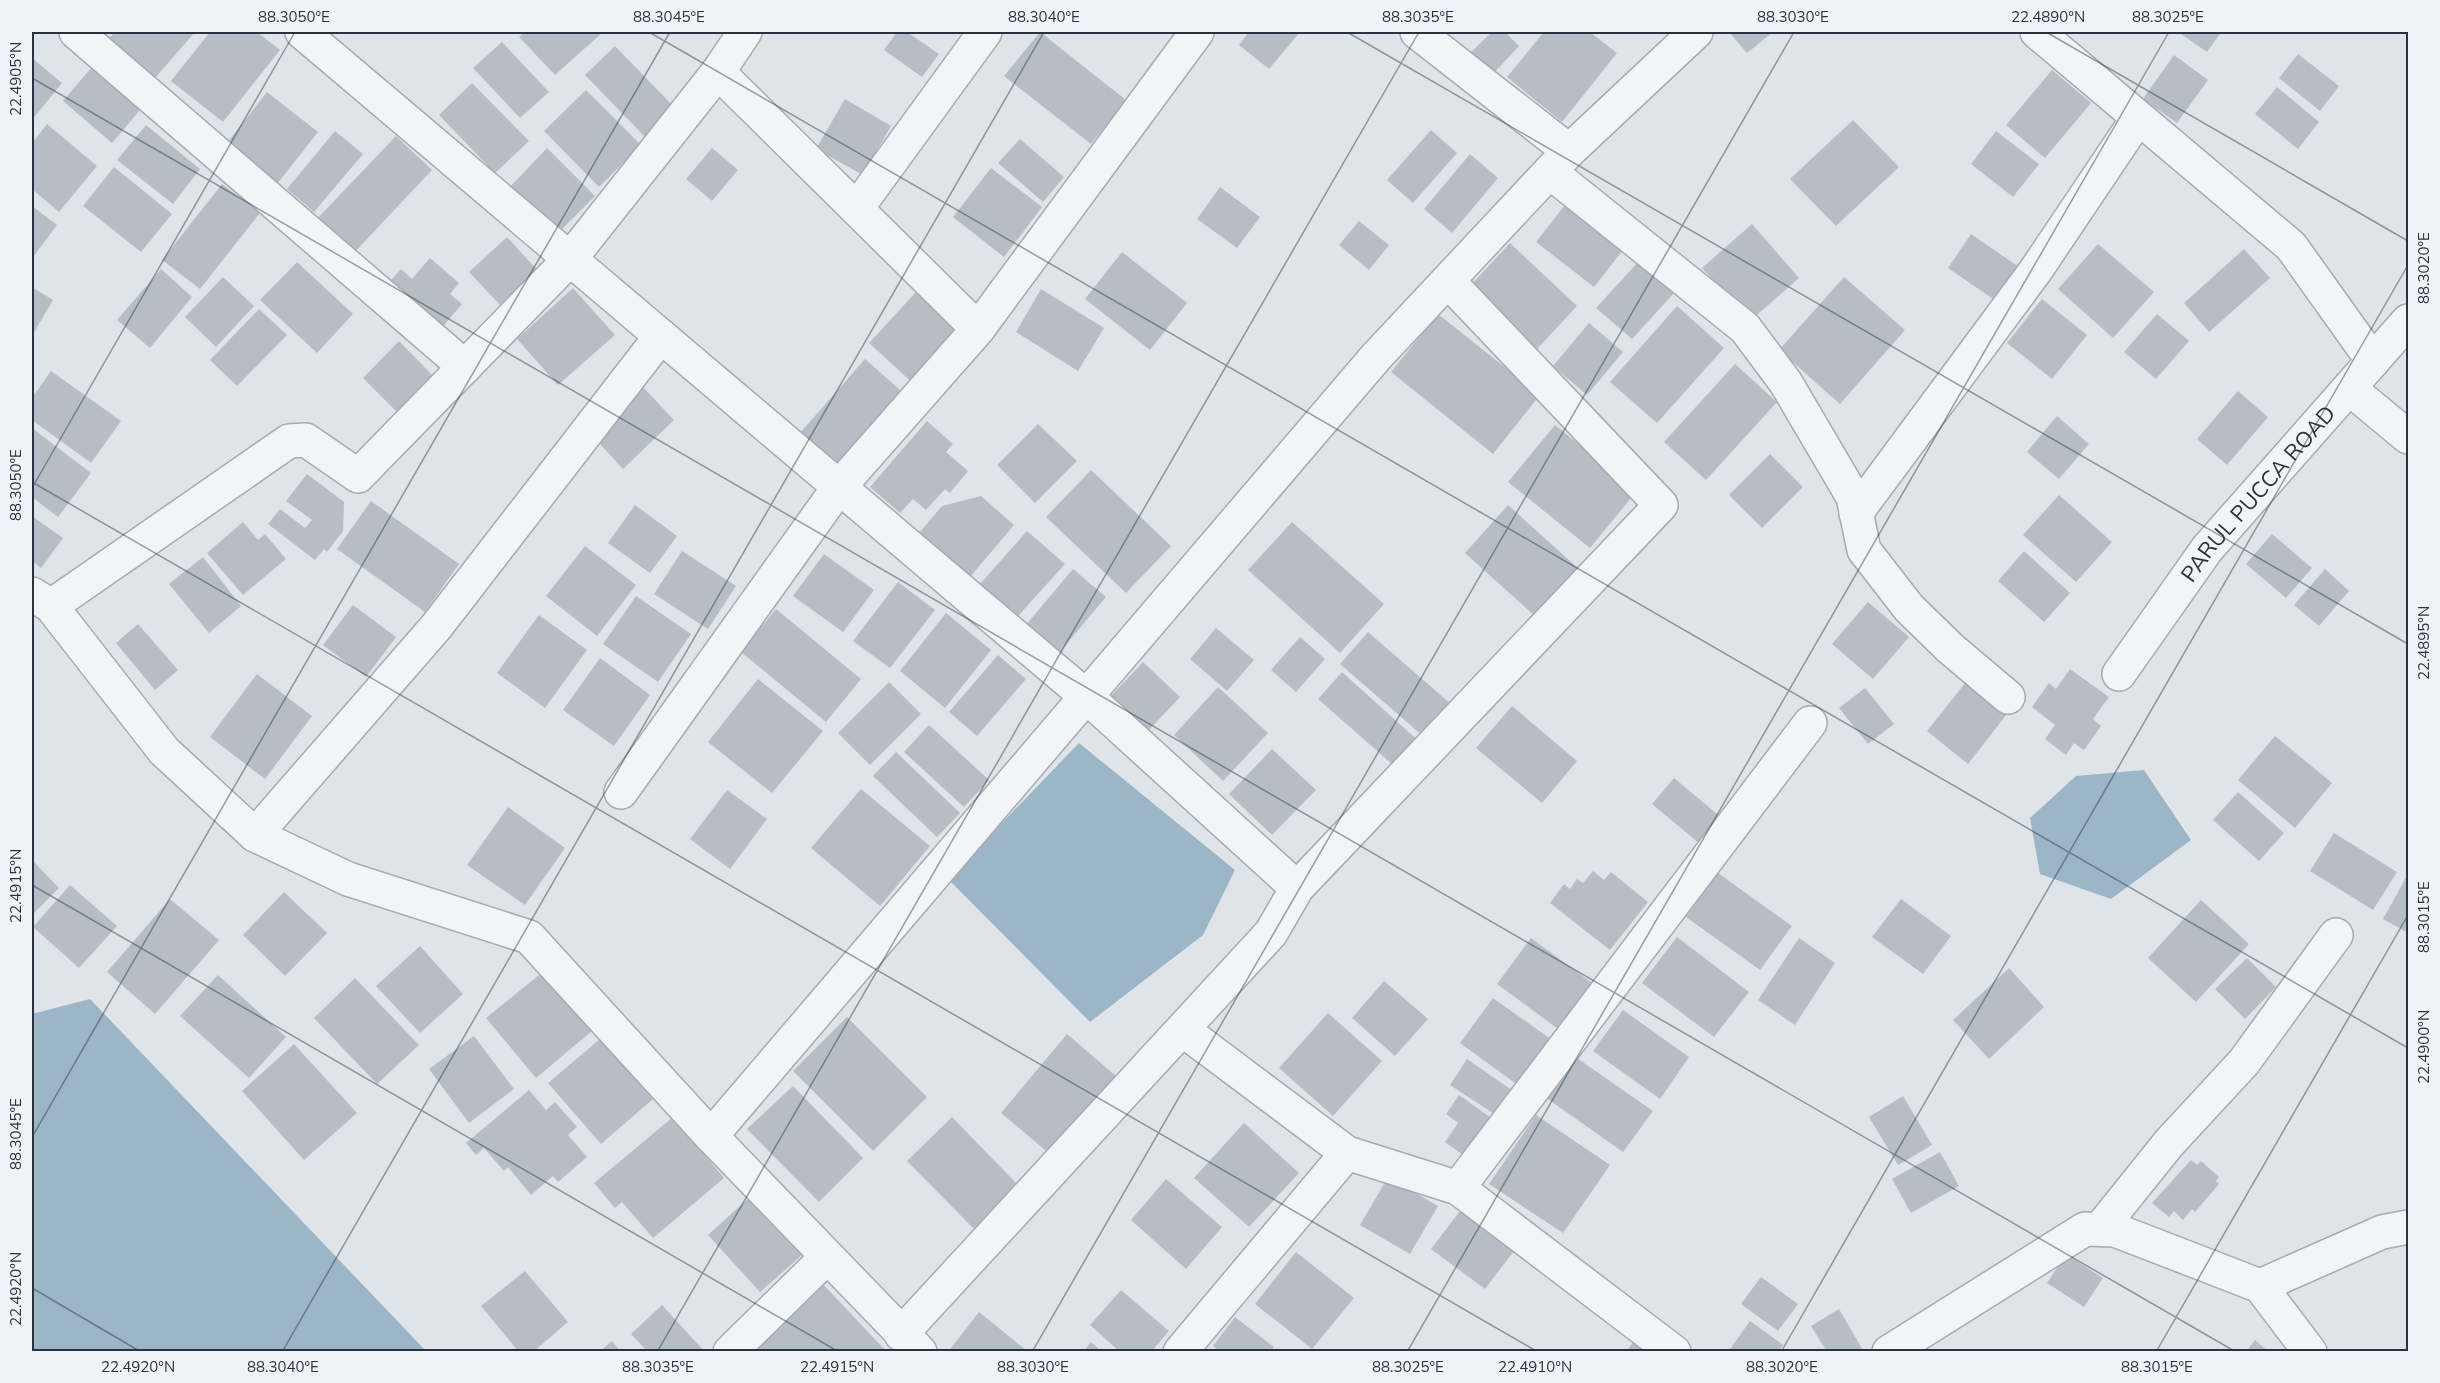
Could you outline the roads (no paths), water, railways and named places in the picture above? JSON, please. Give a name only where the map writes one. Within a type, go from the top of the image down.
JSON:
[{"type":"street","points":[[76,32],[465,367]]},
{"type":"street","points":[[302,32],[1087,697],[1298,888]]},
{"type":"street","points":[[745,32],[718,72],[570,259],[358,476],[306,440],[289,441],[41,600],[164,751],[255,835],[348,879],[529,937],[711,1136],[910,1343],[1183,1030],[1271,933],[1298,888],[1661,505],[1448,281]]},
{"type":"street","points":[[857,208],[985,32]]},
{"type":"street","points":[[621,792],[839,487],[978,329],[1197,32]]},
{"type":"street","points":[[1417,32],[1745,328],[1786,383],[1853,497],[1864,550],[1909,608],[1950,648],[2008,697]]},
{"type":"street","points":[[711,1136],[1376,357],[1559,162],[1696,32]]},
{"type":"street","points":[[2056,38],[2138,118],[2291,246],[2373,361]]},
{"type":"street","points":[[718,72],[978,329]]},
{"type":"street","points":[[1856,513],[2036,270],[2138,118]]},
{"type":"street","name":"PARUL PUCCA ROAD","points":[[2119,674],[2207,549],[2409,321]]},
{"type":"street","points":[[255,835],[436,627],[661,336]]},
{"type":"street","points":[[2349,388],[2409,436]]},
{"type":"street","points":[[1458,1188],[1810,723]]},
{"type":"street","points":[[2100,1229],[2169,1143],[2244,1062],[2336,935]]},
{"type":"street","points":[[1183,1030],[1347,1154],[1458,1188],[1674,1352]]},
{"type":"street","points":[[1180,1352],[1347,1154]]},
{"type":"street","points":[[2260,1286],[2382,1232],[2409,1227]]},
{"type":"street","points":[[1889,1352],[2085,1228],[2115,1230],[2260,1286],[2310,1352]]},
{"type":"street","points":[[730,1352],[827,1257]]},
{"type":"water","points":[[1079,743],[1235,870],[1203,935],[1090,1022],[948,879]]},
{"type":"water","points":[[2144,770],[2191,840],[2111,899],[2040,874],[2030,818],[2076,776]]},
{"type":"water","points":[[90,999],[426,1351],[32,1351],[32,1014]]}]
